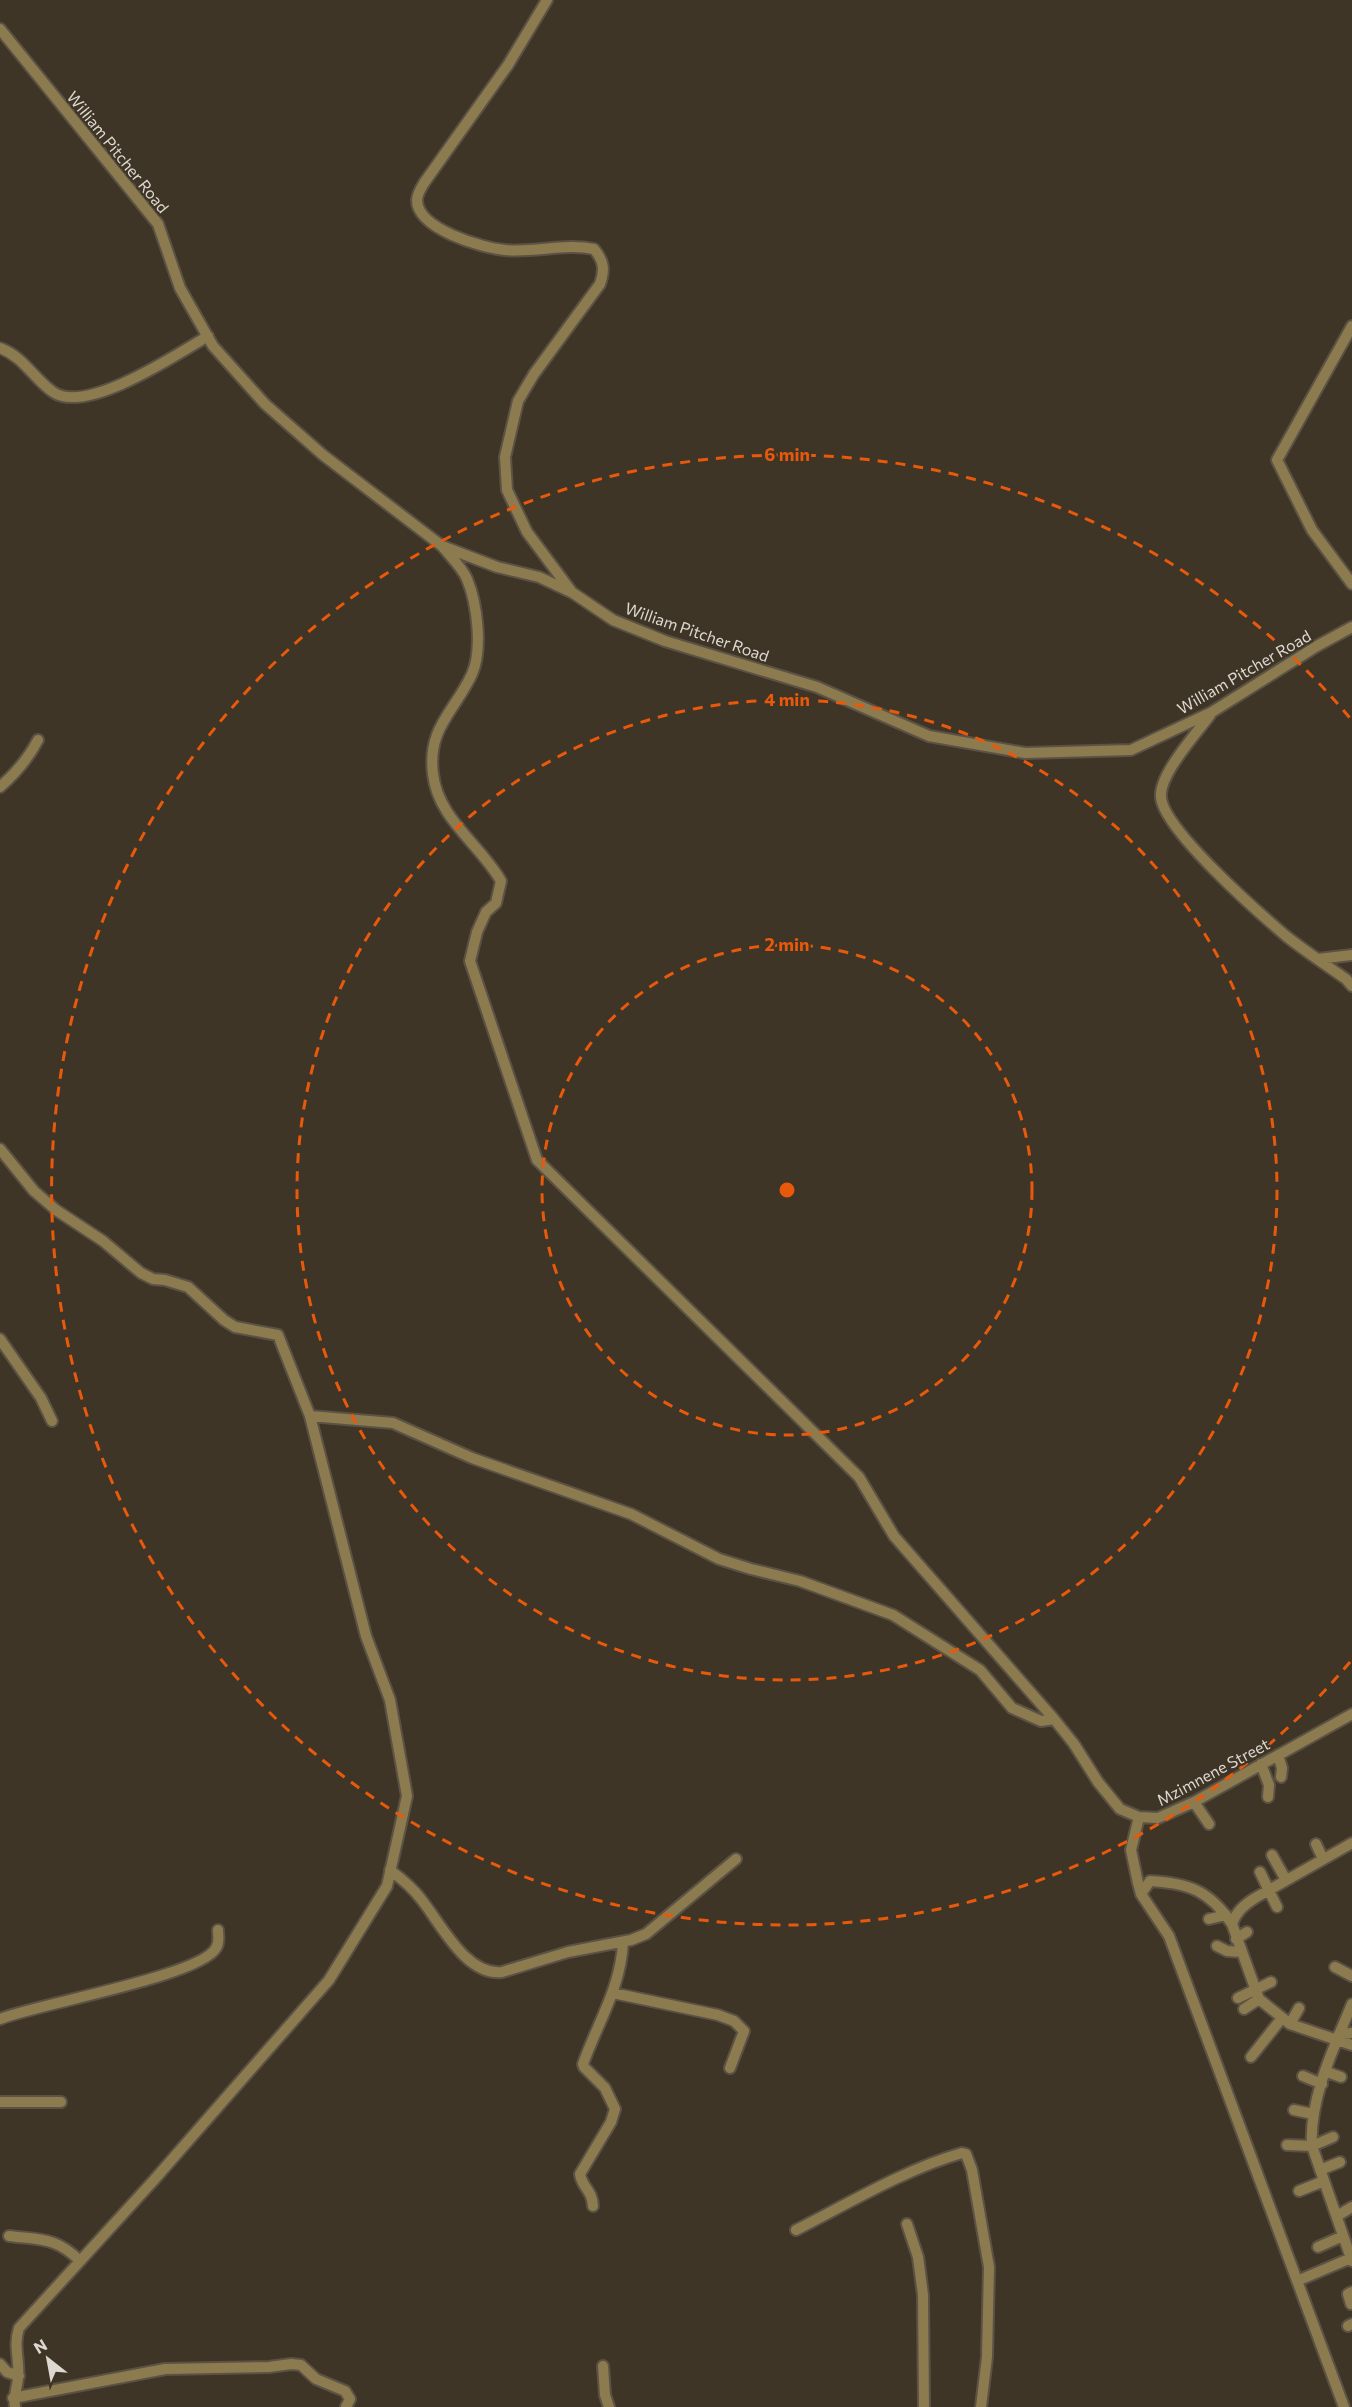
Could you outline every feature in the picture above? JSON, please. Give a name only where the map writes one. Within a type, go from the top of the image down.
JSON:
[{"type":"street","points":[[547,0],[508,65],[424,183],[416,198],[419,209],[429,223],[464,240],[506,250],[581,246],[594,249],[602,258],[604,272],[600,284],[534,374],[518,401],[505,457],[507,490],[527,532],[573,594]]},
{"type":"street","name":"William Pitcher Road","points":[[0,29],[158,224],[180,288],[213,346],[266,404],[306,440],[442,546],[497,567],[539,577],[573,594],[613,620],[665,641],[817,687],[929,736],[1025,753],[1131,750],[1212,712],[1317,646],[1352,627]]},
{"type":"street","points":[[1352,326],[1277,460],[1312,530],[1352,584]]},
{"type":"street","points":[[0,348],[24,362],[51,391],[73,398],[109,389],[208,336]]},
{"type":"street","name":"Mzimnene Street","points":[[442,546],[466,577],[475,601],[477,648],[472,673],[442,722],[432,746],[433,775],[442,806],[493,867],[501,881],[496,903],[486,912],[477,932],[470,961],[537,1160],[859,1478],[894,1536],[1054,1719],[1120,1809],[1138,1818],[1158,1818],[1194,1802],[1352,1714]]},
{"type":"street","points":[[1212,712],[1170,770],[1162,786],[1161,797],[1164,809],[1175,826],[1217,872],[1287,936],[1346,979],[1352,986]]},
{"type":"street","points":[[0,787],[30,755],[38,740]]},
{"type":"street","points":[[1318,959],[1352,955]]},
{"type":"street","points":[[0,1149],[34,1191],[56,1210],[103,1241],[141,1273],[153,1279],[188,1287],[235,1327],[278,1335],[310,1416],[366,1636],[390,1700],[407,1796],[387,1886],[329,1980],[154,2180],[19,2328],[15,2348],[19,2376],[14,2402],[165,2369],[269,2367],[291,2364],[300,2365],[316,2379],[345,2391],[350,2399],[346,2407]]},
{"type":"street","points":[[0,1339],[41,1398],[52,1421]]},
{"type":"street","points":[[310,1416],[393,1423],[472,1458],[631,1514],[719,1559],[800,1581],[893,1615],[980,1670],[1012,1708],[1041,1721],[1054,1719]]},
{"type":"street","points":[[1278,1755],[1282,1768],[1281,1777]]},
{"type":"street","points":[[1262,1764],[1269,1785],[1268,1797]]},
{"type":"street","points":[[1194,1802],[1209,1824]]},
{"type":"street","points":[[1138,1818],[1131,1850],[1141,1894],[1169,1936],[1344,2407]]},
{"type":"street","points":[[1316,1844],[1323,1859]]},
{"type":"street","points":[[1209,1919],[1229,1920],[1243,1905],[1323,1859],[1350,1848]]},
{"type":"street","points":[[1272,1855],[1286,1880]]},
{"type":"street","points":[[390,1870],[414,1890],[466,1959],[492,1973],[568,1952],[623,1942],[646,1934],[736,1859]]},
{"type":"street","points":[[1260,1872],[1276,1907]]},
{"type":"street","points":[[1141,1894],[1150,1881],[1174,1882],[1196,1889],[1210,1897],[1229,1920],[1259,2000],[1286,2021],[1338,2037],[1352,2045]]},
{"type":"street","points":[[0,2019],[172,1972],[203,1958],[216,1949],[219,1940],[218,1930]]},
{"type":"street","points":[[1236,1939],[1247,1932]]},
{"type":"street","points":[[593,2206],[592,2196],[582,2182],[580,2174],[615,2113],[605,2088],[583,2064],[620,1972],[623,1942]]},
{"type":"street","points":[[1217,1946],[1227,1951],[1241,1952]]},
{"type":"street","points":[[1335,1967],[1352,1976]]},
{"type":"street","points":[[1238,1998],[1271,1982]]},
{"type":"street","points":[[613,1993],[718,2015],[734,2021],[744,2031],[730,2068]]},
{"type":"street","points":[[1244,2009],[1259,2000]]},
{"type":"street","points":[[1296,2281],[1351,2260],[1312,2146],[1313,2114],[1338,2037],[1352,2004]]},
{"type":"street","points":[[1251,2057],[1299,2008]]},
{"type":"street","points":[[1338,2037],[1352,2033]]},
{"type":"street","points":[[1326,2072],[1341,2077]]},
{"type":"street","points":[[1303,2076],[1322,2084]]},
{"type":"street","points":[[0,2102],[61,2102]]},
{"type":"street","points":[[1294,2110],[1313,2114]]},
{"type":"street","points":[[1287,2145],[1312,2146],[1333,2137]]},
{"type":"street","points":[[796,2230],[923,2167],[956,2154],[966,2154],[972,2170],[989,2267],[987,2357],[981,2407]]},
{"type":"street","points":[[1299,2191],[1340,2162]]},
{"type":"street","points":[[1337,2216],[1352,2208]]},
{"type":"street","points":[[907,2224],[918,2257],[923,2295],[924,2407]]},
{"type":"street","points":[[9,2236],[56,2243],[67,2248],[80,2261]]},
{"type":"street","points":[[1318,2247],[1343,2236]]},
{"type":"street","points":[[0,2364],[8,2373],[19,2376]]},
{"type":"street","points":[[603,2366],[605,2395],[609,2407]]}]
